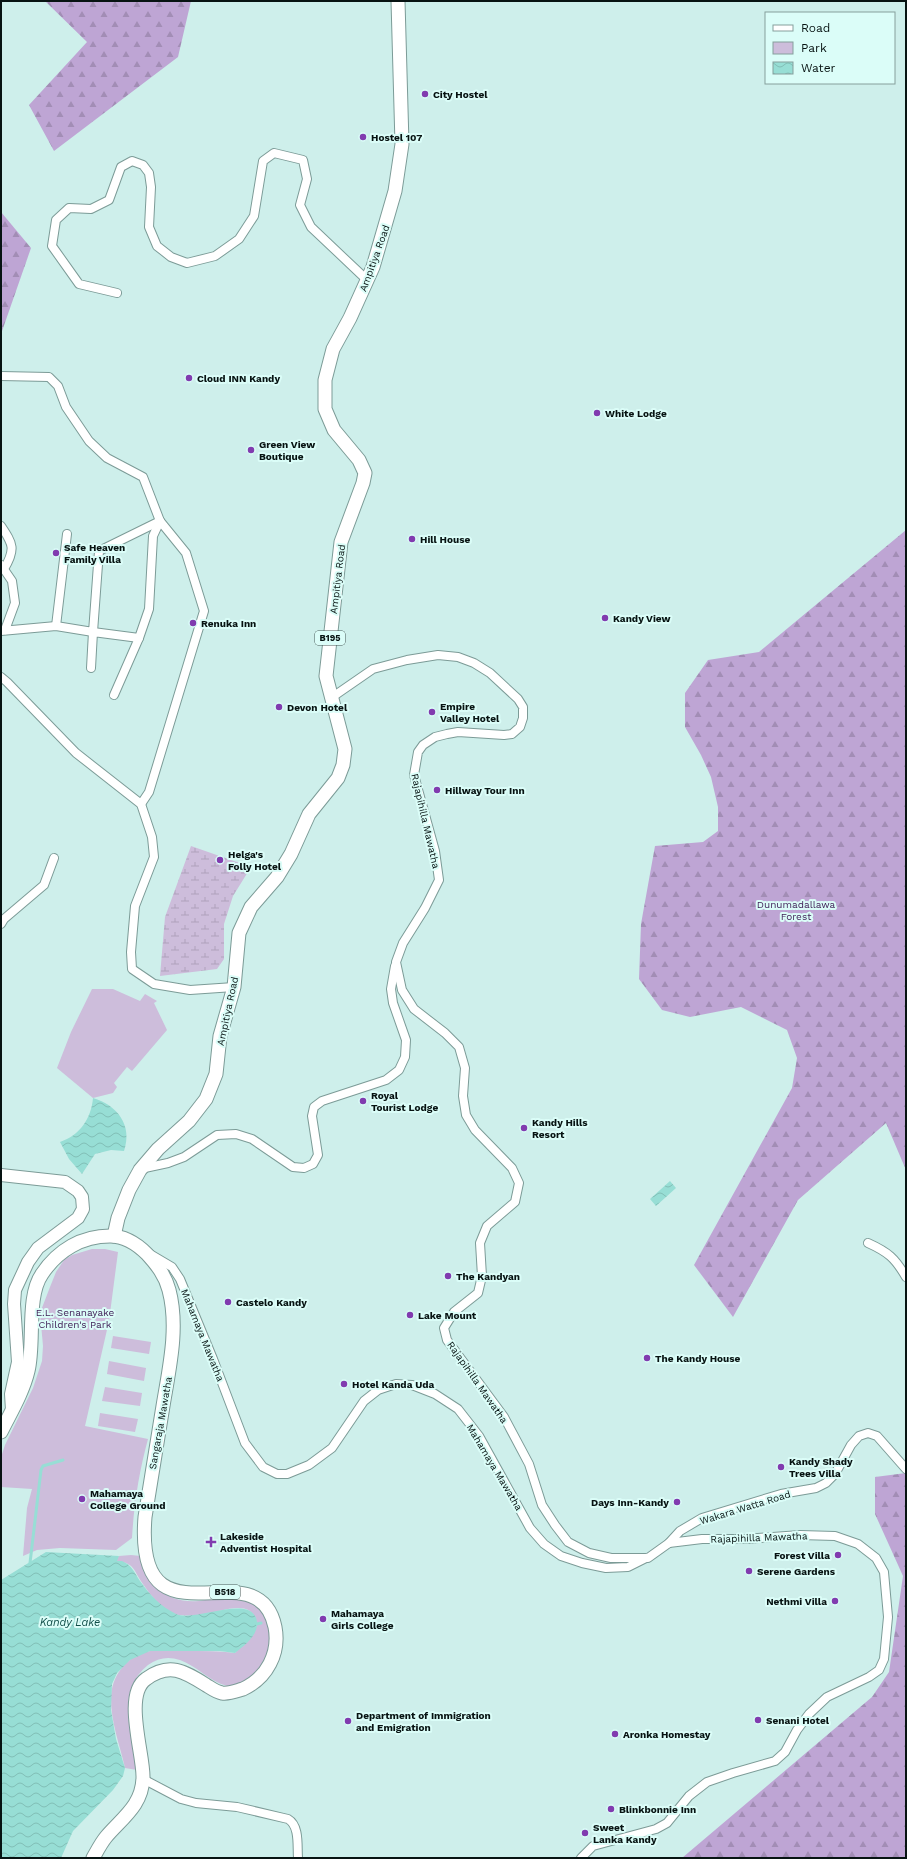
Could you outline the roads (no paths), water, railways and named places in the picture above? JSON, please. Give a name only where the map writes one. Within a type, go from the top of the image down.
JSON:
[{"type":"main road","name":"Ampitiya Road","points":[[114,1236],[118,1218],[129,1190],[140,1170],[158,1149],[190,1121],[206,1099],[216,1074],[220,1036],[234,987],[239,933],[252,907],[277,877],[309,814],[338,778],[343,766],[345,749],[326,676],[341,542],[363,483],[365,473],[359,460],[334,430],[325,409],[325,380],[333,349],[368,280],[390,212],[400,165],[402,144],[398,1]]},
{"type":"main road","points":[[1,1175],[65,1182],[78,1191],[82,1197],[82,1209],[78,1218],[38,1248],[28,1262],[15,1290],[14,1304],[18,1362],[11,1394],[12,1410]]},
{"type":"main road","name":"Sangaraja Mawatha","points":[[1,1432],[24,1385],[28,1371],[32,1336],[32,1302],[41,1275],[53,1259],[74,1244],[101,1236],[114,1236],[134,1243],[144,1251],[160,1269],[169,1289],[172,1311],[171,1358],[144,1517],[143,1540],[145,1554],[152,1574],[162,1585],[176,1591],[186,1594],[237,1592],[256,1598],[265,1605],[270,1613],[276,1634],[275,1651],[269,1667],[257,1681],[230,1693],[217,1691],[177,1670],[163,1669],[144,1680],[137,1694],[135,1710],[136,1728],[143,1762],[142,1792],[136,1805],[104,1839],[93,1858]]},
{"type":"street","points":[[117,293],[79,284],[52,246],[56,220],[64,212],[69,208],[91,209],[109,200],[121,167],[132,161],[143,165],[149,173],[151,187],[149,227],[157,246],[171,257],[187,263],[215,256],[239,239],[254,216],[263,161],[274,153],[302,160],[307,179],[300,206],[311,227],[368,280]]},
{"type":"street","points":[[1,376],[49,378],[58,386],[66,407],[89,441],[107,458],[143,477],[160,521],[186,553],[204,611],[149,792],[141,804]]},
{"type":"street","points":[[91,668],[99,551],[160,521]]},
{"type":"street","points":[[114,695],[139,638],[149,609],[153,536],[160,521]]},
{"type":"street","points":[[1,526],[12,541],[10,558],[3,567],[12,581],[15,603],[3,630],[56,626],[139,638]]},
{"type":"street","points":[[56,626],[67,534]]},
{"type":"street","name":"Rajapihilla Mawatha","points":[[331,698],[373,669],[407,660],[438,655],[458,657],[474,663],[490,673],[514,695],[523,707],[523,718],[520,727],[512,734],[504,735],[458,732],[447,734],[435,737],[423,745],[418,752],[414,775],[431,836],[439,880],[425,908],[403,943],[396,962],[402,990],[414,1009],[445,1033],[459,1047],[465,1068],[462,1096],[466,1115],[475,1130],[512,1168],[519,1183],[515,1202],[487,1226],[480,1243],[482,1276],[478,1294],[454,1312],[444,1328],[447,1340],[504,1417],[529,1464],[542,1505],[568,1542],[589,1553],[611,1558],[648,1558],[669,1543],[702,1539],[746,1539],[800,1535],[835,1536],[858,1544],[876,1558],[884,1572],[888,1617],[884,1659],[879,1670],[869,1677],[827,1697],[809,1714],[797,1730],[785,1752],[775,1761],[733,1772],[707,1782],[689,1796],[667,1823],[656,1829],[593,1846],[581,1858]]},
{"type":"street","points":[[1,677],[76,753],[141,804],[152,837],[154,857],[135,906],[131,952],[132,969],[154,984],[190,990],[234,987]]},
{"type":"street","points":[[1,924],[4,919],[44,885],[54,858]]},
{"type":"street","points":[[140,1170],[168,1163],[184,1157],[217,1135],[236,1134],[252,1139],[293,1167],[304,1168],[313,1164],[318,1155],[312,1116],[314,1107],[322,1101],[386,1080],[399,1070],[405,1057],[406,1040],[393,1003],[391,989],[396,962]]},
{"type":"street","points":[[868,1243],[890,1254],[899,1264],[906,1277]]},
{"type":"street","name":"Mahamaya Mawatha","points":[[144,1251],[163,1260],[172,1267],[180,1279],[213,1359],[245,1443],[263,1467],[277,1474],[287,1474],[309,1466],[332,1448],[364,1401],[374,1393],[378,1390],[396,1384],[412,1385],[435,1394],[458,1409],[478,1436],[530,1528],[544,1544],[560,1556],[582,1563],[606,1568],[628,1567],[648,1558]]},
{"type":"street","name":"Wakara Watta Road","points":[[669,1543],[680,1531],[691,1523],[702,1518],[781,1494],[816,1488],[826,1483],[835,1474],[851,1445],[859,1436],[868,1433],[877,1436],[906,1469]]},
{"type":"street","points":[[143,1779],[181,1799],[196,1803],[237,1807],[292,1821],[296,1830],[298,1858]]},
{"type":"water","points":[[93,1098],[102,1101],[116,1111],[121,1117],[126,1133],[126,1142],[124,1151],[111,1150],[95,1154],[82,1174],[69,1159],[60,1142],[79,1131],[90,1113]]},
{"type":"water","points":[[670,1181],[676,1188],[656,1206],[650,1199]]},
{"type":"water","name":"Kandy Lake","points":[[46,1552],[119,1556],[117,1561],[122,1561],[128,1565],[160,1604],[176,1614],[185,1616],[222,1610],[245,1609],[253,1613],[257,1622],[257,1627],[250,1640],[235,1653],[220,1651],[150,1651],[130,1660],[117,1673],[112,1684],[111,1710],[116,1739],[125,1768],[123,1776],[113,1790],[73,1831],[61,1858],[1,1858],[1,1580]]},
{"type":"waterway","points":[[30,1563],[41,1470],[43,1466],[63,1460]]},
{"type":"waterway","points":[[257,1624],[261,1623]]},
{"type":"place","name":"City Hostel","points":[[425,94]]},
{"type":"place","name":"Hostel 107","points":[[363,137]]},
{"type":"place","name":"Cloud INN Kandy","points":[[189,378]]},
{"type":"place","name":"White Lodge","points":[[597,413]]},
{"type":"place","name":"Green View Boutique","points":[[251,450]]},
{"type":"place","name":"Hill House","points":[[412,539]]},
{"type":"place","name":"Safe Heaven Family Villa","points":[[56,553]]},
{"type":"place","name":"Kandy View","points":[[605,618]]},
{"type":"place","name":"Renuka Inn","points":[[193,623]]},
{"type":"place","name":"Devon Hotel","points":[[279,707]]},
{"type":"place","name":"Empire Valley Hotel","points":[[432,712]]},
{"type":"place","name":"Hillway Tour Inn","points":[[437,790]]},
{"type":"place","name":"Helga's Folly Hotel","points":[[220,860]]},
{"type":"place","name":"Royal Tourist Lodge","points":[[363,1101]]},
{"type":"place","name":"Kandy Hills Resort","points":[[524,1128]]},
{"type":"place","name":"The Kandyan","points":[[448,1276]]},
{"type":"place","name":"Castelo Kandy","points":[[228,1302]]},
{"type":"place","name":"Lake Mount","points":[[410,1315]]},
{"type":"place","name":"The Kandy House","points":[[647,1358]]},
{"type":"place","name":"Hotel Kanda Uda","points":[[344,1384]]},
{"type":"place","name":"Kandy Shady Trees Villa","points":[[781,1467]]},
{"type":"place","name":"Mahamaya College Ground","points":[[82,1499]]},
{"type":"place","name":"Days Inn-Kandy","points":[[677,1502]]},
{"type":"place","name":"Lakeside Adventist Hospital","points":[[211,1542]]},
{"type":"place","name":"Forest Villa","points":[[838,1555]]},
{"type":"place","name":"Serene Gardens","points":[[749,1571]]},
{"type":"place","name":"Nethmi Villa","points":[[835,1601]]},
{"type":"place","name":"Mahamaya Girls College","points":[[323,1619]]},
{"type":"place","name":"Senani Hotel","points":[[758,1720]]},
{"type":"place","name":"Department of Immigration and Emigration","points":[[348,1721]]},
{"type":"place","name":"Aronka Homestay","points":[[615,1734]]},
{"type":"place","name":"Blinkbonnie Inn","points":[[611,1809]]},
{"type":"place","name":"Sweet Lanka Kandy","points":[[585,1833]]},
{"type":"park label","name":"Dunumadallawa Forest","points":[[796,910]]},
{"type":"park label","name":"E.L. Senanayake Children's Park","points":[[75,1318]]}]
